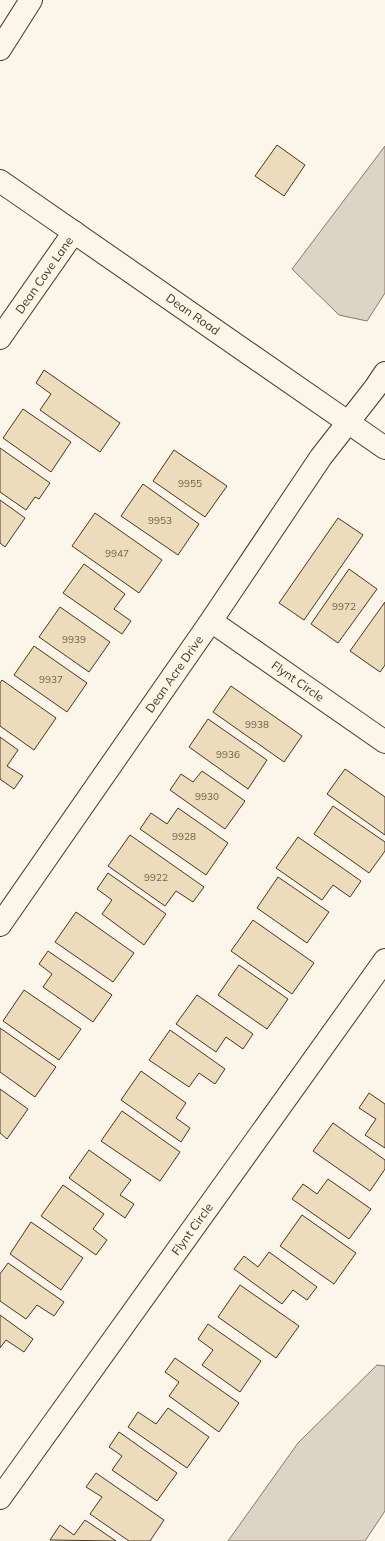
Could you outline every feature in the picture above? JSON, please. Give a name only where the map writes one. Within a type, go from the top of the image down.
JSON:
[{"type":"street","points":[[0,49],[31,0]]},
{"type":"street","name":"Dean Road","points":[[0,181],[385,448]]},
{"type":"street","name":"Dean Cove Lane","points":[[0,338],[74,232]]},
{"type":"street","name":"Dean Acre Drive","points":[[0,925],[211,621],[321,458],[385,373]]},
{"type":"street","name":"Flynt Circle","points":[[211,621],[385,742]]},
{"type":"street","name":"Flynt Circle","points":[[0,1498],[385,960]]},
{"type":"shaded area","points":[[385,146],[385,293],[367,321],[339,315],[292,269]]},
{"type":"shaded area","points":[[377,1365],[385,1366],[385,1511],[365,1541],[228,1541],[298,1443]]},
{"type":"building","points":[[277,145],[305,165],[284,196],[255,176]]},
{"type":"building","points":[[44,370],[120,423],[100,452],[40,410],[51,394],[36,383]]},
{"type":"building","points":[[23,409],[71,442],[51,472],[3,438]]},
{"type":"building","points":[[0,448],[50,483],[39,499],[35,497],[26,510],[0,492]]},
{"type":"building","points":[[174,450],[227,486],[205,517],[153,481]]},
{"type":"building","points":[[143,484],[199,524],[178,555],[121,516]]},
{"type":"building","points":[[0,500],[25,518],[5,547],[0,543]]},
{"type":"building","points":[[95,513],[162,560],[139,593],[72,546]]},
{"type":"building","points":[[338,518],[363,535],[304,620],[279,603]]},
{"type":"building","points":[[84,564],[125,594],[114,609],[131,621],[122,634],[63,593]]},
{"type":"building","points":[[349,569],[377,589],[338,643],[311,624]]},
{"type":"building","points":[[385,602],[385,665],[380,672],[350,651]]},
{"type":"building","points":[[60,607],[110,642],[89,672],[39,637]]},
{"type":"building","points":[[34,646],[87,683],[67,712],[14,675]]},
{"type":"building","points":[[2,680],[56,718],[34,750],[0,726],[0,683]]},
{"type":"building","points":[[231,686],[302,736],[284,762],[213,712]]},
{"type":"building","points":[[208,719],[267,760],[248,789],[189,747]]},
{"type":"building","points":[[0,737],[18,750],[7,766],[23,776],[14,789],[0,779]]},
{"type":"building","points":[[345,769],[385,797],[385,835],[327,794]]},
{"type":"building","points":[[202,771],[245,801],[225,829],[170,790],[181,774],[193,782]]},
{"type":"building","points":[[333,806],[385,842],[385,851],[369,873],[314,834]]},
{"type":"building","points":[[178,808],[228,843],[206,875],[140,829],[151,813],[167,824]]},
{"type":"building","points":[[130,835],[204,887],[193,902],[176,891],[165,906],[108,866]]},
{"type":"building","points":[[298,837],[361,881],[350,897],[333,885],[322,900],[276,868]]},
{"type":"building","points":[[108,873],[166,914],[144,945],[102,914],[112,900],[97,889]]},
{"type":"building","points":[[278,877],[329,912],[307,943],[257,908]]},
{"type":"building","points":[[76,912],[134,953],[113,982],[55,942]]},
{"type":"building","points":[[253,920],[314,963],[292,994],[231,951]]},
{"type":"building","points":[[48,951],[112,995],[93,1022],[43,987],[52,974],[39,964]]},
{"type":"building","points":[[239,965],[288,999],[267,1029],[218,995]]},
{"type":"building","points":[[24,990],[81,1029],[59,1060],[3,1021]]},
{"type":"building","points":[[197,995],[253,1034],[243,1049],[226,1037],[216,1052],[176,1024]]},
{"type":"building","points":[[0,1028],[56,1067],[35,1097],[0,1072]]},
{"type":"building","points":[[170,1030],[225,1069],[215,1084],[199,1073],[189,1087],[149,1060]]},
{"type":"building","points":[[141,1071],[186,1103],[176,1118],[190,1128],[181,1142],[121,1100]]},
{"type":"building","points":[[0,1089],[28,1109],[7,1139],[0,1133]]},
{"type":"building","points":[[369,1093],[385,1104],[385,1148],[365,1135],[376,1119],[359,1108]]},
{"type":"building","points":[[122,1111],[180,1152],[160,1181],[101,1141]]},
{"type":"building","points":[[333,1123],[385,1160],[385,1169],[370,1191],[313,1151]]},
{"type":"building","points":[[89,1150],[131,1180],[120,1195],[134,1204],[125,1218],[69,1178]]},
{"type":"building","points":[[328,1179],[371,1209],[349,1239],[292,1199],[303,1184],[317,1194]]},
{"type":"building","points":[[63,1185],[104,1214],[93,1229],[107,1240],[96,1255],[41,1216]]},
{"type":"building","points":[[302,1215],[356,1253],[334,1284],[280,1246]]},
{"type":"building","points":[[31,1222],[83,1258],[61,1290],[10,1254]]},
{"type":"building","points":[[269,1252],[317,1287],[307,1300],[293,1290],[282,1304],[234,1269],[244,1256],[258,1267]]},
{"type":"building","points":[[8,1263],[64,1302],[54,1316],[37,1305],[26,1319],[0,1301],[0,1274]]},
{"type":"building","points":[[240,1285],[299,1326],[276,1358],[218,1317]]},
{"type":"building","points":[[0,1315],[33,1339],[24,1352],[6,1340],[0,1348]]},
{"type":"building","points":[[208,1324],[261,1361],[240,1392],[202,1365],[213,1350],[198,1339]]},
{"type":"building","points":[[175,1358],[239,1403],[219,1432],[169,1396],[179,1382],[165,1372]]},
{"type":"building","points":[[168,1408],[209,1437],[187,1468],[128,1427],[138,1412],[156,1424]]},
{"type":"building","points":[[119,1432],[177,1473],[157,1501],[112,1470],[122,1456],[109,1447]]},
{"type":"building","points":[[96,1473],[164,1520],[150,1541],[129,1541],[90,1514],[102,1497],[86,1487]]},
{"type":"building","points":[[85,1520],[116,1541],[50,1540],[60,1525],[74,1535]]}]
